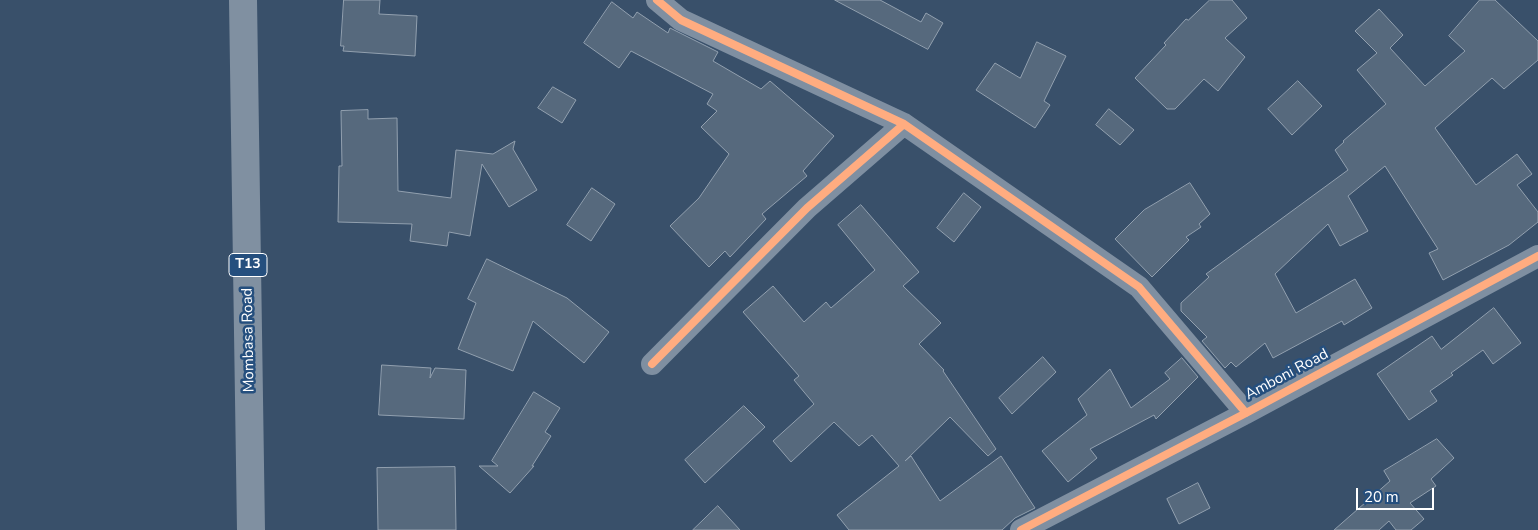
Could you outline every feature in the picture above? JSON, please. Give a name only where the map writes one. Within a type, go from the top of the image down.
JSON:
[{"type":"highway","name":"Mombasa Road","points":[[244,0],[251,530]]},
{"type":"street","points":[[657,0],[681,20],[904,124],[1139,287],[1246,413]]},
{"type":"street","points":[[652,364],[807,208],[904,124]]},
{"type":"street","name":"Amboni Road","points":[[1021,530],[1246,413],[1538,256]]},
{"type":"building","points":[[344,0],[380,0],[379,14],[417,16],[415,56],[343,51],[344,46],[341,46]]},
{"type":"building","points":[[835,0],[880,0],[921,22],[926,13],[943,23],[928,49]]},
{"type":"building","points":[[1210,0],[1232,0],[1247,18],[1225,38],[1245,57],[1218,91],[1204,79],[1175,109],[1167,109],[1135,78],[1166,45],[1164,43],[1186,19],[1188,20]]},
{"type":"building","points":[[1480,0],[1495,0],[1538,41],[1538,60],[1504,89],[1492,78],[1435,128],[1476,185],[1517,154],[1532,174],[1517,185],[1538,212],[1538,222],[1509,245],[1443,280],[1429,253],[1438,249],[1385,166],[1348,196],[1368,231],[1340,246],[1328,224],[1275,274],[1296,313],[1355,279],[1372,308],[1344,325],[1342,321],[1273,358],[1265,343],[1236,367],[1231,362],[1225,368],[1202,341],[1207,337],[1181,311],[1181,303],[1209,277],[1206,274],[1348,170],[1335,150],[1386,104],[1357,70],[1377,53],[1355,31],[1379,9],[1403,35],[1390,48],[1425,86],[1465,51],[1449,36]]},
{"type":"building","points":[[612,2],[633,18],[637,12],[668,33],[670,28],[718,52],[713,61],[761,89],[770,81],[834,136],[803,171],[807,176],[762,214],[766,219],[730,257],[725,251],[709,267],[670,226],[699,198],[729,154],[701,127],[717,111],[707,104],[713,94],[631,51],[619,68],[584,43]]},
{"type":"building","points":[[1037,42],[1066,56],[1044,101],[1050,105],[1035,128],[976,90],[995,63],[1020,78]]},
{"type":"building","points":[[1298,81],[1322,106],[1292,135],[1268,109]]},
{"type":"building","points":[[553,87],[576,100],[562,123],[538,108]]},
{"type":"building","points":[[1109,109],[1134,130],[1120,145],[1096,125]]},
{"type":"building","points":[[368,110],[368,119],[397,118],[398,191],[451,198],[456,150],[493,154],[515,141],[513,149],[537,190],[509,207],[482,164],[470,236],[449,232],[447,246],[410,241],[412,224],[338,222],[339,166],[342,166],[341,111]]},
{"type":"building","points":[[1190,183],[1210,214],[1199,224],[1201,227],[1186,237],[1189,240],[1152,277],[1115,239],[1144,210]]},
{"type":"building","points":[[592,188],[615,204],[591,241],[567,225]]},
{"type":"building","points":[[964,193],[981,207],[954,242],[937,228]]},
{"type":"building","points":[[861,205],[919,272],[903,286],[941,323],[919,344],[944,370],[996,449],[988,456],[950,417],[905,461],[911,456],[940,501],[1001,456],[1035,508],[1015,518],[1002,530],[849,530],[837,515],[899,466],[872,435],[859,446],[834,422],[791,462],[773,441],[814,404],[794,380],[799,376],[743,312],[773,286],[804,322],[826,302],[831,308],[875,270],[838,225]]},
{"type":"building","points":[[487,259],[567,298],[609,332],[584,363],[533,321],[513,371],[458,349],[476,303],[468,299]]},
{"type":"building","points":[[1494,308],[1521,343],[1493,364],[1483,350],[1430,391],[1437,401],[1409,420],[1377,374],[1432,336],[1441,349]]},
{"type":"building","points":[[1043,357],[1056,372],[1012,414],[999,398]]},
{"type":"building","points":[[1182,358],[1198,377],[1156,419],[1154,415],[1090,449],[1097,458],[1068,482],[1042,451],[1087,415],[1078,399],[1110,369],[1131,408],[1170,379],[1165,373]]},
{"type":"building","points":[[382,365],[431,368],[430,378],[435,368],[466,370],[464,419],[379,415]]},
{"type":"building","points":[[534,392],[560,408],[545,432],[551,436],[532,466],[534,466],[510,493],[479,466],[498,466],[492,461]]},
{"type":"building","points":[[744,406],[765,427],[705,483],[685,460]]},
{"type":"building","points":[[1437,439],[1454,458],[1431,479],[1436,486],[1410,503],[1424,519],[1411,530],[1396,530],[1389,521],[1379,530],[1334,530],[1390,481],[1384,471]]},
{"type":"building","points":[[455,467],[456,530],[378,530],[377,468]]},
{"type":"building","points":[[1198,483],[1210,508],[1179,524],[1167,499]]},
{"type":"building","points":[[718,506],[740,530],[693,530]]},
{"type":"cycle path","points":[[657,0],[681,20],[904,124],[1139,287],[1246,413]]},
{"type":"cycle path","points":[[652,364],[807,208],[904,124]]},
{"type":"cycle path","points":[[1021,530],[1246,413],[1538,256]]}]
